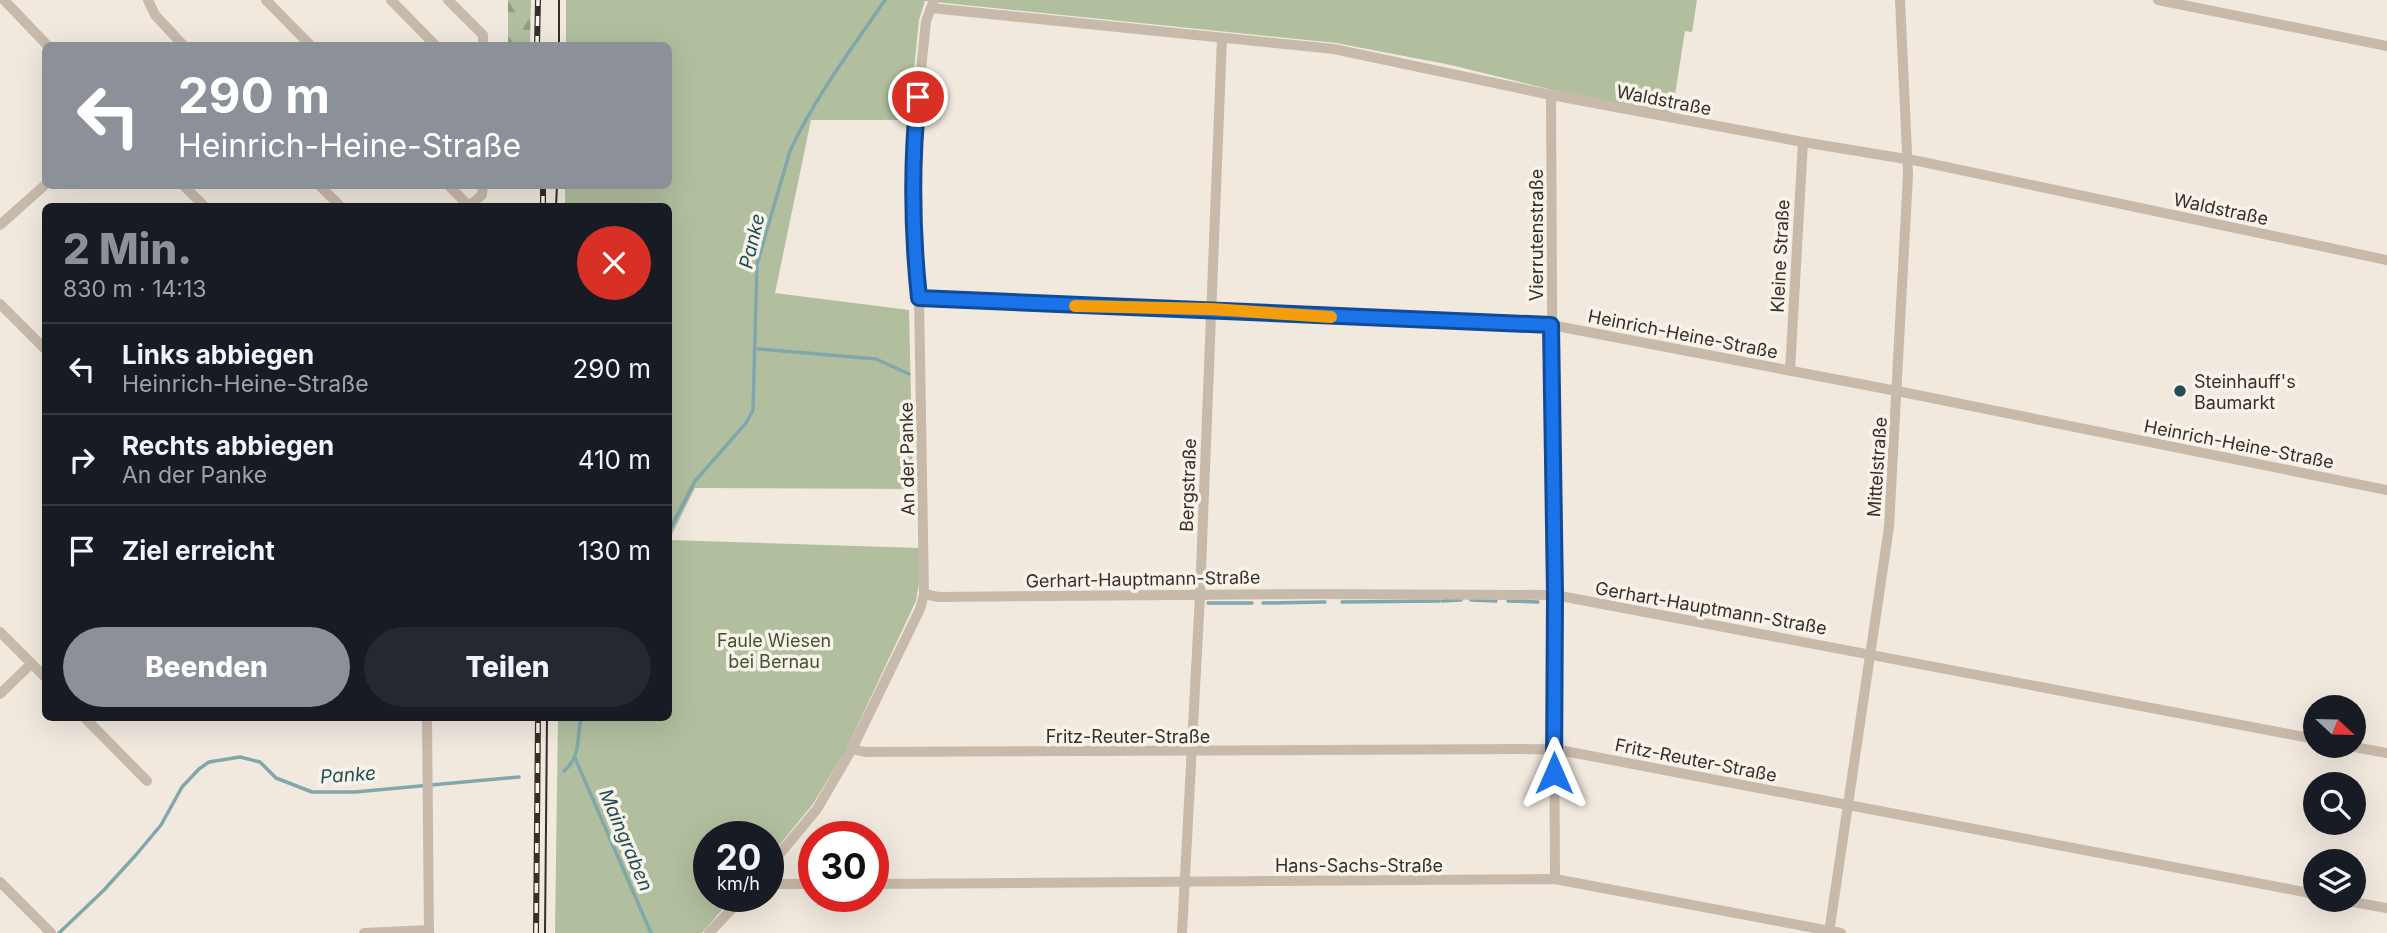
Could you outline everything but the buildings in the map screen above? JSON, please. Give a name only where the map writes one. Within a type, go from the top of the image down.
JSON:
[{"type":"street","points":[[4,0],[44,42]]},
{"type":"street","points":[[148,0],[155,15],[180,42]]},
{"type":"street","points":[[266,0],[307,42]]},
{"type":"street","points":[[391,0],[432,42]]},
{"type":"street","points":[[448,0],[483,35],[483,42]]},
{"type":"street","name":"Mittelstraße","points":[[1829,932],[1889,527],[1907,159],[1900,0]]},
{"type":"street","points":[[2158,0],[2387,46]]},
{"type":"street","name":"Waldstraße","points":[[932,4],[1334,49],[1551,95],[1907,159],[2387,260]]},
{"type":"street","name":"An der Panke","points":[[784,849],[817,809],[852,749],[920,609],[924,594],[919,298],[914,245],[913,148],[926,21],[932,4]]},
{"type":"street","name":"Bergstraße","points":[[1182,933],[1200,595],[1222,38]]},
{"type":"street","name":"Vierrutenstraße","points":[[1551,95],[1555,879]]},
{"type":"street","name":"Kleine Straße","points":[[1790,371],[1803,142]]},
{"type":"street","points":[[0,225],[42,188]]},
{"type":"street","points":[[187,189],[201,203]]},
{"type":"street","points":[[323,189],[337,203]]},
{"type":"street","points":[[452,189],[466,203]]},
{"type":"street","points":[[473,203],[482,195],[483,189]]},
{"type":"street","name":"Heinrich-Heine-Straße","points":[[919,298],[1551,325],[1897,391],[2387,490]]},
{"type":"street","points":[[0,304],[42,346]]},
{"type":"street","name":"Gerhart-Hauptmann-Straße","points":[[924,594],[938,597],[1555,595],[2303,737]]},
{"type":"street","points":[[0,632],[42,674]]},
{"type":"street","points":[[0,694],[31,664]]},
{"type":"street","points":[[88,721],[147,781]]},
{"type":"street","points":[[364,933],[429,931],[427,721]]},
{"type":"street","name":"Fritz-Reuter-Straße","points":[[852,749],[865,752],[1554,749],[2303,892]]},
{"type":"street","points":[[2366,749],[2387,753]]},
{"type":"street","name":"Hans-Sachs-Straße","points":[[889,884],[1555,879],[1841,933]]},
{"type":"street","points":[[0,882],[49,932]]},
{"type":"street","points":[[2366,904],[2387,908]]},
{"type":"street","points":[[709,933],[729,912]]},
{"type":"green space","points":[[508,0],[531,0],[530,42],[508,42]]},
{"type":"green space","name":"Faule Wiesen bei Bernau","points":[[566,0],[1697,0],[1692,32],[1685,31],[1672,114],[1552,90],[1451,65],[1336,43],[925,1],[919,20],[909,120],[811,120],[775,293],[909,310],[913,489],[695,488],[672,534],[672,203],[565,203],[565,189],[672,189],[672,42],[566,42]]},
{"type":"green space","name":"Faule Wiesen bei Bernau","points":[[672,540],[919,548],[916,601],[846,750],[813,804],[784,839],[784,821],[693,821],[693,912],[720,912],[702,933],[555,933],[558,721],[672,721]]},
{"type":"waterway","name":"Panke","points":[[672,525],[695,481],[746,423],[753,410],[757,264],[790,151],[822,92],[885,0]]},
{"type":"waterway","points":[[758,349],[876,359],[909,374]]},
{"type":"waterway","points":[[1442,601],[1461,600]]},
{"type":"waterway","points":[[1471,600],[1496,601]]},
{"type":"waterway","points":[[1342,602],[1439,601]]},
{"type":"waterway","points":[[1508,601],[1538,602]]},
{"type":"waterway","points":[[1263,603],[1325,602]]},
{"type":"waterway","points":[[1208,603],[1252,603]]},
{"type":"waterway","name":"Panke","points":[[564,771],[576,753],[581,721]]},
{"type":"waterway","name":"Panke","points":[[59,933],[135,856],[161,825],[182,787],[209,762],[240,757],[260,762],[276,778],[312,792],[355,792],[519,777]]},
{"type":"waterway","name":"Maingraben","points":[[575,758],[651,933]]},
{"type":"tram line","points":[[559,0],[559,42]]},
{"type":"tram line","points":[[556,203],[557,189]]},
{"type":"tram line","points":[[545,933],[547,721]]},
{"type":"railway","points":[[537,42],[538,0]]},
{"type":"railway","points":[[543,189],[543,203]]},
{"type":"railway","points":[[536,933],[538,721]]},
{"type":"slow traffic","points":[[1075,306],[1211,309],[1331,317]]},
{"type":"place","name":"Steinhauff's Baumarkt","points":[[2180,391]]},
{"type":"route","points":[[918,97],[913,148],[914,245],[919,298],[1551,325],[1555,595],[1554,773]]}]
